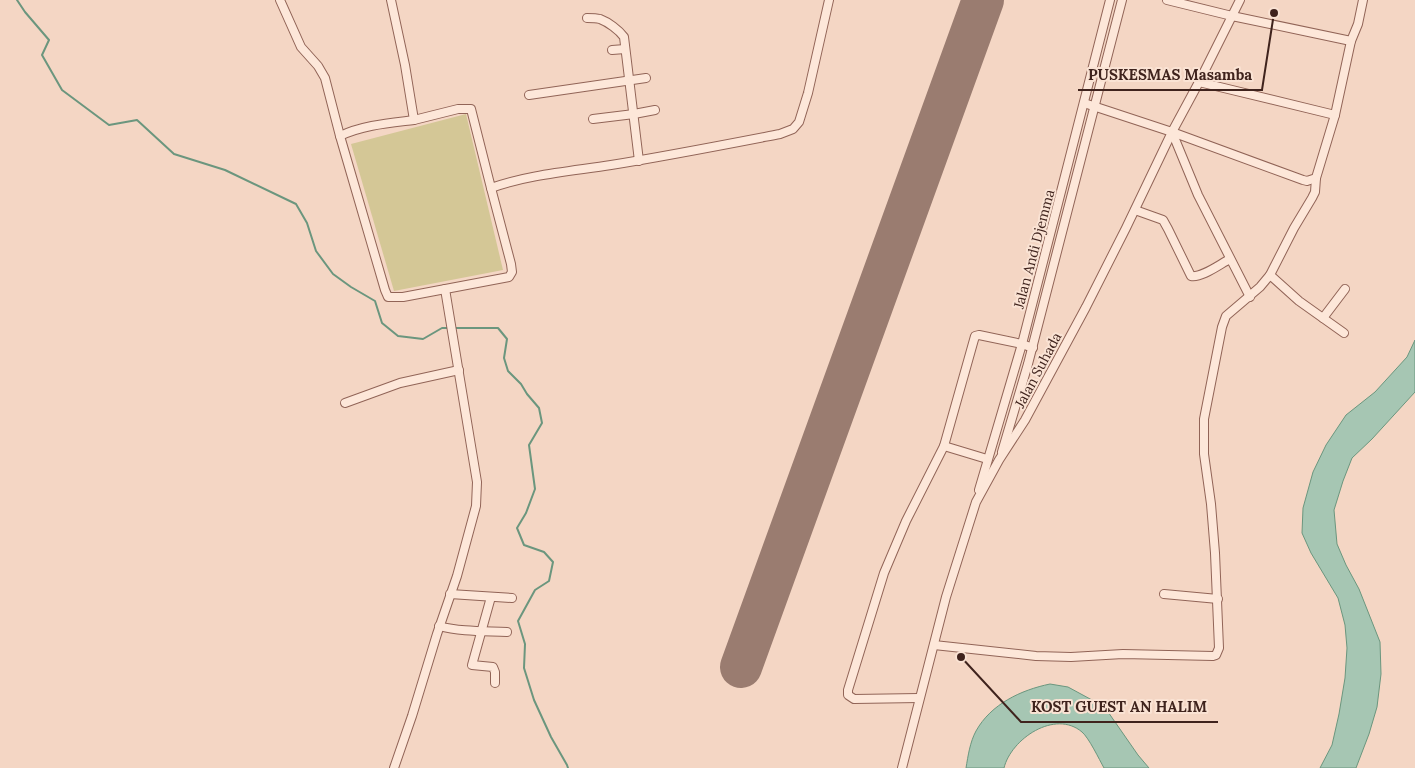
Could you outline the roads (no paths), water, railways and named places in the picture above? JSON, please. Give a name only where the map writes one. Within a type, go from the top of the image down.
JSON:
[{"type":"street","points":[[280,0],[301,47],[318,66],[325,78],[340,136],[388,297],[446,289],[509,277],[512,272],[471,109],[458,108],[414,120],[363,128],[340,136]]},
{"type":"street","points":[[391,0],[406,65],[414,120]]},
{"type":"street","points":[[491,188],[505,182],[670,156],[780,134],[793,129],[799,122],[808,93],[829,0]]},
{"type":"street","name":"Jalan Andi Djemma","points":[[976,502],[1022,344],[1110,0]]},
{"type":"street","name":"Jalan Andi Djemma","points":[[999,460],[1032,348],[1122,0]]},
{"type":"street","points":[[1167,0],[1232,16],[1352,40]]},
{"type":"street","name":"Jalan Suhada","points":[[902,768],[946,597],[976,502],[1039,395],[1135,210],[1172,132],[1240,0]]},
{"type":"street","points":[[934,644],[1036,656],[1071,657],[1123,654],[1216,655],[1219,648],[1218,599],[1211,504],[1204,454],[1204,419],[1222,328],[1226,316],[1250,297],[1270,274],[1315,192],[1316,178],[1335,115],[1363,0]]},
{"type":"street","points":[[587,18],[599,18],[624,36],[639,161]]},
{"type":"street","points":[[612,50],[625,49]]},
{"type":"street","points":[[529,95],[646,78]]},
{"type":"street","points":[[1199,82],[1335,115]]},
{"type":"street","points":[[1084,103],[1172,132],[1303,180],[1307,181],[1316,178]]},
{"type":"street","points":[[593,119],[655,110]]},
{"type":"street","points":[[1172,132],[1198,195],[1250,297]]},
{"type":"street","points":[[1135,210],[1163,220],[1191,276],[1202,275],[1230,259]]},
{"type":"street","points":[[1045,257],[1055,259]]},
{"type":"street","points":[[1270,274],[1298,301],[1344,333]]},
{"type":"street","points":[[394,768],[412,716],[476,506],[478,482],[446,289]]},
{"type":"street","points":[[1323,318],[1345,289]]},
{"type":"street","points":[[919,698],[854,699],[848,695],[884,573],[906,521],[944,446],[975,336],[979,335],[1022,344],[1032,348]]},
{"type":"street","points":[[345,403],[400,383],[459,370]]},
{"type":"street","points":[[944,446],[988,459]]},
{"type":"street","points":[[450,594],[512,598]]},
{"type":"street","points":[[1164,594],[1218,599]]},
{"type":"street","points":[[491,597],[472,665],[493,667],[495,684]]},
{"type":"street","points":[[439,626],[482,632],[507,632]]},
{"type":"waterway","points":[[17,0],[49,40],[42,55],[62,90],[109,125],[137,120],[174,154],[225,170],[296,204],[307,223],[316,251],[333,274],[375,301],[382,323],[398,336],[423,339],[442,328],[448,328]]},
{"type":"waterway","points":[[453,328],[498,328],[507,339],[504,358],[508,371],[521,384],[539,408],[542,423],[529,445],[535,489],[526,513],[517,528],[524,545],[544,552],[553,562],[549,581],[535,590],[518,621],[525,644],[524,668],[534,700],[568,768]]},
{"type":"place","name":"PUSKESMAS Masamba","points":[[1274,13]]},
{"type":"place","name":"KOST GUEST AN HALIM","points":[[961,657]]}]
